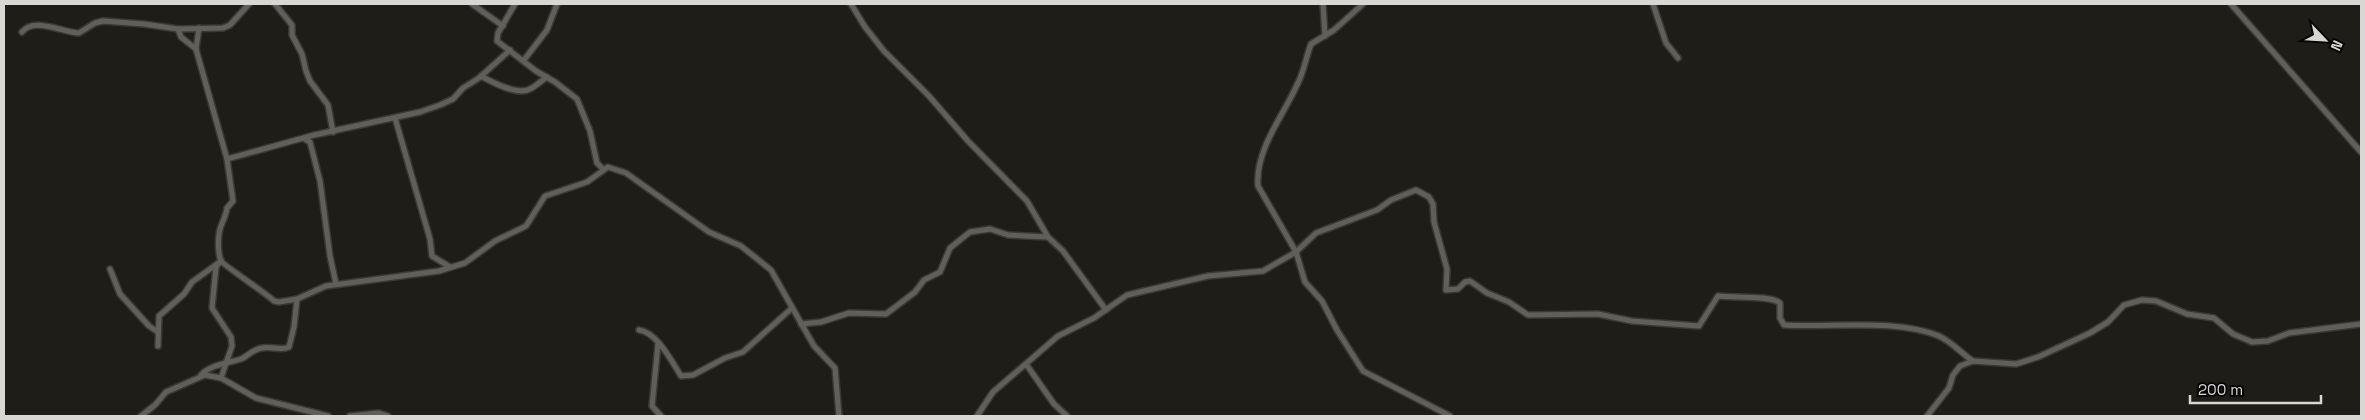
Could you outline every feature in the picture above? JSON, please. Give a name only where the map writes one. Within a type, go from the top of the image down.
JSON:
[{"type":"street","points":[[22,32],[30,26],[49,26],[80,33],[95,23],[103,21],[144,24],[178,30],[227,27],[249,4]]},
{"type":"street","points":[[275,4],[292,25],[292,36],[299,46],[310,81],[328,105],[333,132]]},
{"type":"street","points":[[472,4],[503,26]]},
{"type":"street","points":[[515,4],[498,34],[497,41],[576,99],[592,136],[597,163],[603,169]]},
{"type":"street","points":[[524,60],[547,30],[557,4]]},
{"type":"street","points":[[851,4],[864,27],[884,51],[929,96],[968,141],[1027,201],[1048,237],[1063,251],[1106,310]]},
{"type":"street","points":[[1323,4],[1325,36]]},
{"type":"street","points":[[1362,4],[1347,20],[1311,44],[1297,85],[1266,148],[1258,176],[1260,190],[1296,252],[1305,282],[1322,301],[1336,330],[1363,371],[1450,416]]},
{"type":"street","points":[[1653,4],[1666,43],[1678,58]]},
{"type":"street","points":[[2231,4],[2361,152]]},
{"type":"street","points":[[199,28],[196,49],[227,159],[233,201],[227,208],[219,231],[219,262],[212,308],[231,337],[232,350],[221,378]]},
{"type":"street","points":[[178,30],[181,37],[196,49]]},
{"type":"street","points":[[227,159],[395,118],[448,102],[510,50]]},
{"type":"street","points":[[481,76],[500,86],[523,90],[530,89],[547,77]]},
{"type":"street","points":[[395,118],[430,239],[432,256],[450,267]]},
{"type":"street","points":[[309,139],[324,198],[330,256],[336,284]]},
{"type":"street","points":[[219,262],[245,277],[274,301],[279,302],[297,299],[316,289],[336,284],[439,271],[469,261],[489,245],[526,226],[545,196],[587,182],[603,169],[611,167],[626,173],[709,232],[741,246],[772,270],[814,346],[835,368],[839,416]]},
{"type":"street","points":[[977,416],[993,392],[1064,332],[1106,310],[1127,295],[1138,291],[1173,286],[1208,276],[1257,273],[1269,269],[1296,252],[1316,234],[1377,210],[1390,200],[1416,190],[1429,197],[1433,204],[1434,222],[1447,270],[1446,290],[1458,289],[1465,282],[1470,281],[1488,293],[1509,302],[1528,315],[1598,314],[1632,321],[1699,326],[1718,296],[1775,299],[1780,303],[1780,318],[1784,325],[1869,325],[1924,332],[1946,340],[1973,362]]},
{"type":"street","points":[[801,324],[824,321],[849,313],[886,314],[915,292],[924,280],[940,272],[950,248],[970,232],[990,229],[1008,235],[1048,237]]},
{"type":"street","points":[[158,346],[159,316],[184,294],[192,282],[219,262]]},
{"type":"street","points":[[110,269],[120,294],[149,326],[158,332]]},
{"type":"street","points":[[141,416],[155,405],[166,392],[201,375],[207,370],[261,348],[284,349],[289,347],[294,327],[297,299]]},
{"type":"street","points":[[1927,416],[1949,388],[1957,368],[1967,362],[2016,364],[2038,357],[2090,334],[2108,322],[2124,305],[2142,300],[2156,300],[2186,314],[2214,318],[2233,334],[2250,342],[2268,341],[2289,333],[2361,324]]},
{"type":"street","points":[[639,330],[652,335],[669,356],[681,376],[693,375],[724,358],[743,352],[792,308]]},
{"type":"street","points":[[658,344],[652,406],[661,416]]},
{"type":"street","points":[[1026,364],[1054,404],[1067,416]]},
{"type":"street","points":[[201,375],[221,378],[256,398],[328,416]]},
{"type":"street","points":[[350,416],[374,413],[388,416]]}]
